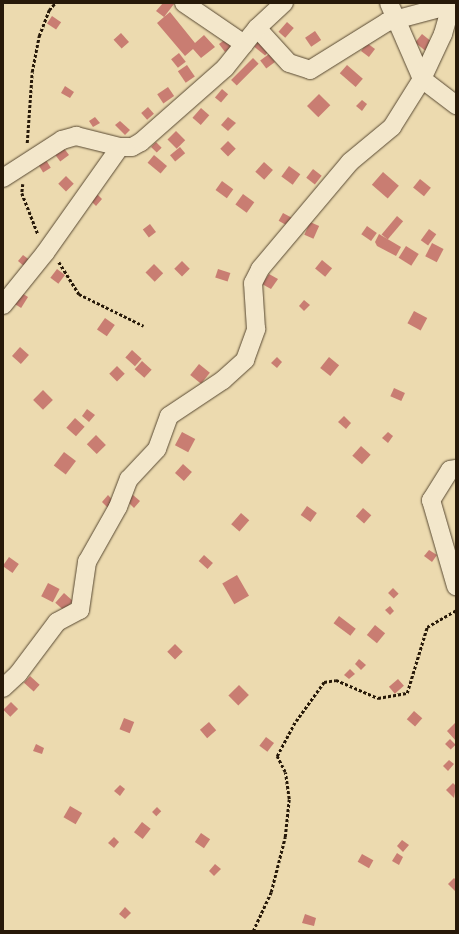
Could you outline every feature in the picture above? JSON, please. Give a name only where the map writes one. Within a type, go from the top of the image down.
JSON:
[{"type":"street","points":[[184,3],[244,44]]},
{"type":"street","points":[[3,178],[62,140],[76,136],[120,147],[132,147],[149,137],[225,68],[257,28],[284,3]]},
{"type":"street","points":[[3,688],[18,674],[57,622],[80,610],[87,562],[118,507],[129,479],[157,449],[169,416],[224,380],[246,360],[256,329],[253,282],[260,268],[350,162],[392,127],[422,79],[443,34],[452,4],[393,10],[310,70],[289,63],[257,28]]},
{"type":"street","points":[[393,10],[422,79],[456,105]]},
{"type":"street","points":[[3,305],[45,254],[120,147]]},
{"type":"street","points":[[456,469],[450,470],[432,500],[456,586]]},
{"type":"path","points":[[55,3],[49,10],[40,36],[32,72],[26,162],[22,194],[45,254],[63,265],[78,294],[144,326]]},
{"type":"path","points":[[253,931],[271,892],[285,838],[289,799],[285,772],[277,756],[296,721],[324,682],[336,680],[378,698],[407,693],[427,627],[456,610]]},
{"type":"building","points":[[163,3],[174,4],[164,17],[156,11]]},
{"type":"building","points":[[170,12],[195,43],[204,35],[215,47],[201,58],[193,49],[185,56],[157,23]]},
{"type":"building","points":[[52,16],[61,22],[56,30],[47,23]]},
{"type":"building","points":[[287,22],[294,28],[285,38],[278,32]]},
{"type":"building","points":[[315,31],[321,40],[311,47],[305,38]]},
{"type":"building","points":[[121,33],[129,42],[122,49],[114,40]]},
{"type":"building","points":[[422,34],[433,43],[426,51],[415,43]]},
{"type":"building","points":[[227,38],[233,46],[225,52],[219,44]]},
{"type":"building","points":[[258,42],[269,51],[265,55],[254,47]]},
{"type":"building","points":[[367,43],[375,49],[369,57],[361,51]]},
{"type":"building","points":[[179,53],[186,62],[178,68],[171,59]]},
{"type":"building","points":[[269,54],[275,62],[266,69],[260,61]]},
{"type":"building","points":[[253,58],[259,64],[237,86],[231,80]]},
{"type":"building","points":[[187,65],[195,77],[186,83],[178,71]]},
{"type":"building","points":[[347,65],[363,79],[356,87],[340,73]]},
{"type":"building","points":[[65,86],[74,92],[70,98],[61,93]]},
{"type":"building","points":[[168,87],[174,96],[163,103],[157,94]]},
{"type":"building","points":[[222,89],[228,94],[221,103],[215,97]]},
{"type":"building","points":[[319,94],[330,105],[318,117],[307,106]]},
{"type":"building","points":[[362,100],[367,104],[362,111],[356,106]]},
{"type":"building","points":[[148,107],[154,114],[147,120],[141,113]]},
{"type":"building","points":[[201,108],[209,115],[201,125],[192,118]]},
{"type":"building","points":[[95,117],[100,123],[93,127],[89,121]]},
{"type":"building","points":[[228,117],[236,123],[228,131],[221,125]]},
{"type":"building","points":[[120,121],[130,130],[125,135],[115,125]]},
{"type":"building","points":[[176,131],[185,140],[177,149],[168,139]]},
{"type":"building","points":[[228,141],[236,149],[228,157],[220,149]]},
{"type":"building","points":[[156,142],[162,148],[157,153],[151,147]]},
{"type":"building","points":[[63,147],[69,155],[60,162],[54,154]]},
{"type":"building","points":[[180,147],[185,153],[175,161],[170,155]]},
{"type":"building","points":[[154,155],[167,166],[161,174],[148,163]]},
{"type":"building","points":[[46,160],[51,168],[43,172],[38,165]]},
{"type":"building","points":[[264,162],[273,170],[264,180],[255,172]]},
{"type":"building","points":[[289,166],[300,174],[293,185],[281,177]]},
{"type":"building","points":[[313,169],[322,176],[315,184],[306,178]]},
{"type":"building","points":[[383,172],[399,186],[388,199],[372,185]]},
{"type":"building","points":[[66,176],[74,184],[66,192],[58,184]]},
{"type":"building","points":[[420,179],[431,188],[424,196],[413,188]]},
{"type":"building","points":[[222,181],[233,189],[227,198],[216,190]]},
{"type":"building","points":[[96,193],[102,199],[96,206],[89,199]]},
{"type":"building","points":[[243,194],[254,202],[247,213],[235,205]]},
{"type":"building","points":[[283,213],[292,218],[287,226],[279,221]]},
{"type":"building","points":[[397,216],[403,221],[388,240],[382,234]]},
{"type":"building","points":[[310,222],[319,226],[313,239],[304,235]]},
{"type":"building","points":[[150,224],[156,232],[149,237],[143,229]]},
{"type":"building","points":[[367,226],[377,233],[371,241],[361,234]]},
{"type":"building","points":[[429,229],[436,234],[428,246],[421,240]]},
{"type":"building","points":[[379,234],[401,247],[396,256],[377,246],[375,242]]},
{"type":"building","points":[[432,243],[444,249],[437,262],[425,256]]},
{"type":"building","points":[[406,246],[419,254],[411,266],[399,258]]},
{"type":"building","points":[[23,255],[31,261],[25,267],[18,261]]},
{"type":"building","points":[[322,260],[332,268],[325,277],[315,269]]},
{"type":"building","points":[[182,261],[190,269],[182,277],[174,269]]},
{"type":"building","points":[[154,264],[163,273],[155,282],[146,272]]},
{"type":"building","points":[[57,269],[65,275],[58,284],[50,278]]},
{"type":"building","points":[[218,269],[230,273],[228,282],[215,278]]},
{"type":"building","points":[[269,274],[278,279],[271,289],[262,284]]},
{"type":"building","points":[[17,290],[28,297],[21,308],[10,301]]},
{"type":"building","points":[[304,300],[310,305],[304,311],[299,306]]},
{"type":"building","points":[[414,311],[427,318],[421,330],[407,323]]},
{"type":"building","points":[[105,318],[115,325],[107,336],[97,329]]},
{"type":"building","points":[[20,347],[29,355],[21,364],[12,356]]},
{"type":"building","points":[[132,350],[142,359],[135,366],[125,357]]},
{"type":"building","points":[[277,357],[282,362],[277,368],[271,363]]},
{"type":"building","points":[[329,357],[339,365],[330,376],[320,368]]},
{"type":"building","points":[[142,361],[152,370],[144,378],[135,369]]},
{"type":"building","points":[[199,364],[210,373],[201,384],[190,375]]},
{"type":"building","points":[[117,366],[125,374],[117,382],[109,374]]},
{"type":"building","points":[[394,388],[405,393],[401,401],[390,396]]},
{"type":"building","points":[[43,390],[53,400],[43,410],[33,400]]},
{"type":"building","points":[[87,409],[95,415],[89,422],[82,416]]},
{"type":"building","points":[[344,416],[351,423],[346,429],[338,422]]},
{"type":"building","points":[[75,418],[85,427],[76,436],[66,428]]},
{"type":"building","points":[[182,432],[195,439],[188,452],[175,445]]},
{"type":"building","points":[[388,432],[393,436],[388,443],[382,438]]},
{"type":"building","points":[[96,435],[106,445],[97,454],[87,444]]},
{"type":"building","points":[[361,446],[371,455],[362,464],[352,456]]},
{"type":"building","points":[[64,452],[76,461],[66,475],[54,466]]},
{"type":"building","points":[[183,464],[192,472],[184,481],[175,473]]},
{"type":"building","points":[[108,495],[115,503],[109,509],[102,502]]},
{"type":"building","points":[[133,495],[140,501],[134,508],[127,501]]},
{"type":"building","points":[[307,506],[317,513],[311,522],[301,515]]},
{"type":"building","points":[[363,508],[371,515],[364,524],[356,516]]},
{"type":"building","points":[[241,513],[249,520],[239,532],[231,524]]},
{"type":"building","points":[[429,550],[437,555],[432,562],[424,556]]},
{"type":"building","points":[[204,555],[213,563],[208,569],[199,561]]},
{"type":"building","points":[[9,557],[19,564],[13,573],[3,566]]},
{"type":"building","points":[[237,575],[249,596],[234,604],[222,584]]},
{"type":"building","points":[[48,583],[60,589],[53,602],[41,596]]},
{"type":"building","points":[[393,588],[399,594],[394,599],[388,593]]},
{"type":"building","points":[[64,593],[73,601],[64,611],[55,603]]},
{"type":"building","points":[[390,606],[394,611],[390,615],[385,610]]},
{"type":"building","points":[[339,616],[356,629],[350,636],[334,623]]},
{"type":"building","points":[[375,625],[385,633],[377,643],[367,635]]},
{"type":"building","points":[[175,644],[183,652],[175,660],[167,652]]},
{"type":"building","points":[[359,659],[366,665],[361,670],[355,664]]},
{"type":"building","points":[[350,669],[355,674],[349,679],[344,675]]},
{"type":"building","points":[[30,676],[40,685],[34,691],[24,683]]},
{"type":"building","points":[[398,679],[404,686],[395,694],[389,687]]},
{"type":"building","points":[[239,685],[249,695],[238,706],[228,696]]},
{"type":"building","points":[[11,702],[18,709],[10,717],[3,710]]},
{"type":"building","points":[[414,711],[422,718],[415,727],[407,719]]},
{"type":"building","points":[[124,718],[134,722],[130,733],[120,729]]},
{"type":"building","points":[[209,722],[216,730],[207,738],[200,730]]},
{"type":"building","points":[[456,722],[456,741],[447,731]]},
{"type":"building","points":[[266,737],[274,743],[267,752],[259,746]]},
{"type":"building","points":[[450,739],[456,745],[451,750],[445,744]]},
{"type":"building","points":[[36,744],[44,748],[42,754],[33,751]]},
{"type":"building","points":[[449,760],[454,764],[448,771],[443,766]]},
{"type":"building","points":[[453,783],[456,786],[454,798],[446,790]]},
{"type":"building","points":[[120,785],[125,789],[120,796],[114,791]]},
{"type":"building","points":[[70,806],[82,813],[76,824],[64,817]]},
{"type":"building","points":[[157,807],[161,811],[156,816],[152,812]]},
{"type":"building","points":[[142,822],[151,829],[143,839],[134,832]]},
{"type":"building","points":[[201,833],[210,839],[204,848],[195,842]]},
{"type":"building","points":[[114,837],[119,842],[114,848],[108,843]]},
{"type":"building","points":[[402,840],[409,845],[403,852],[397,846]]},
{"type":"building","points":[[397,853],[403,857],[399,865],[392,861]]},
{"type":"building","points":[[362,854],[373,860],[369,868],[358,862]]},
{"type":"building","points":[[215,864],[221,869],[214,876],[209,871]]},
{"type":"building","points":[[454,878],[456,880],[455,891],[448,884]]},
{"type":"building","points":[[125,907],[131,913],[125,919],[119,914]]},
{"type":"building","points":[[305,914],[316,918],[314,926],[302,923]]}]
